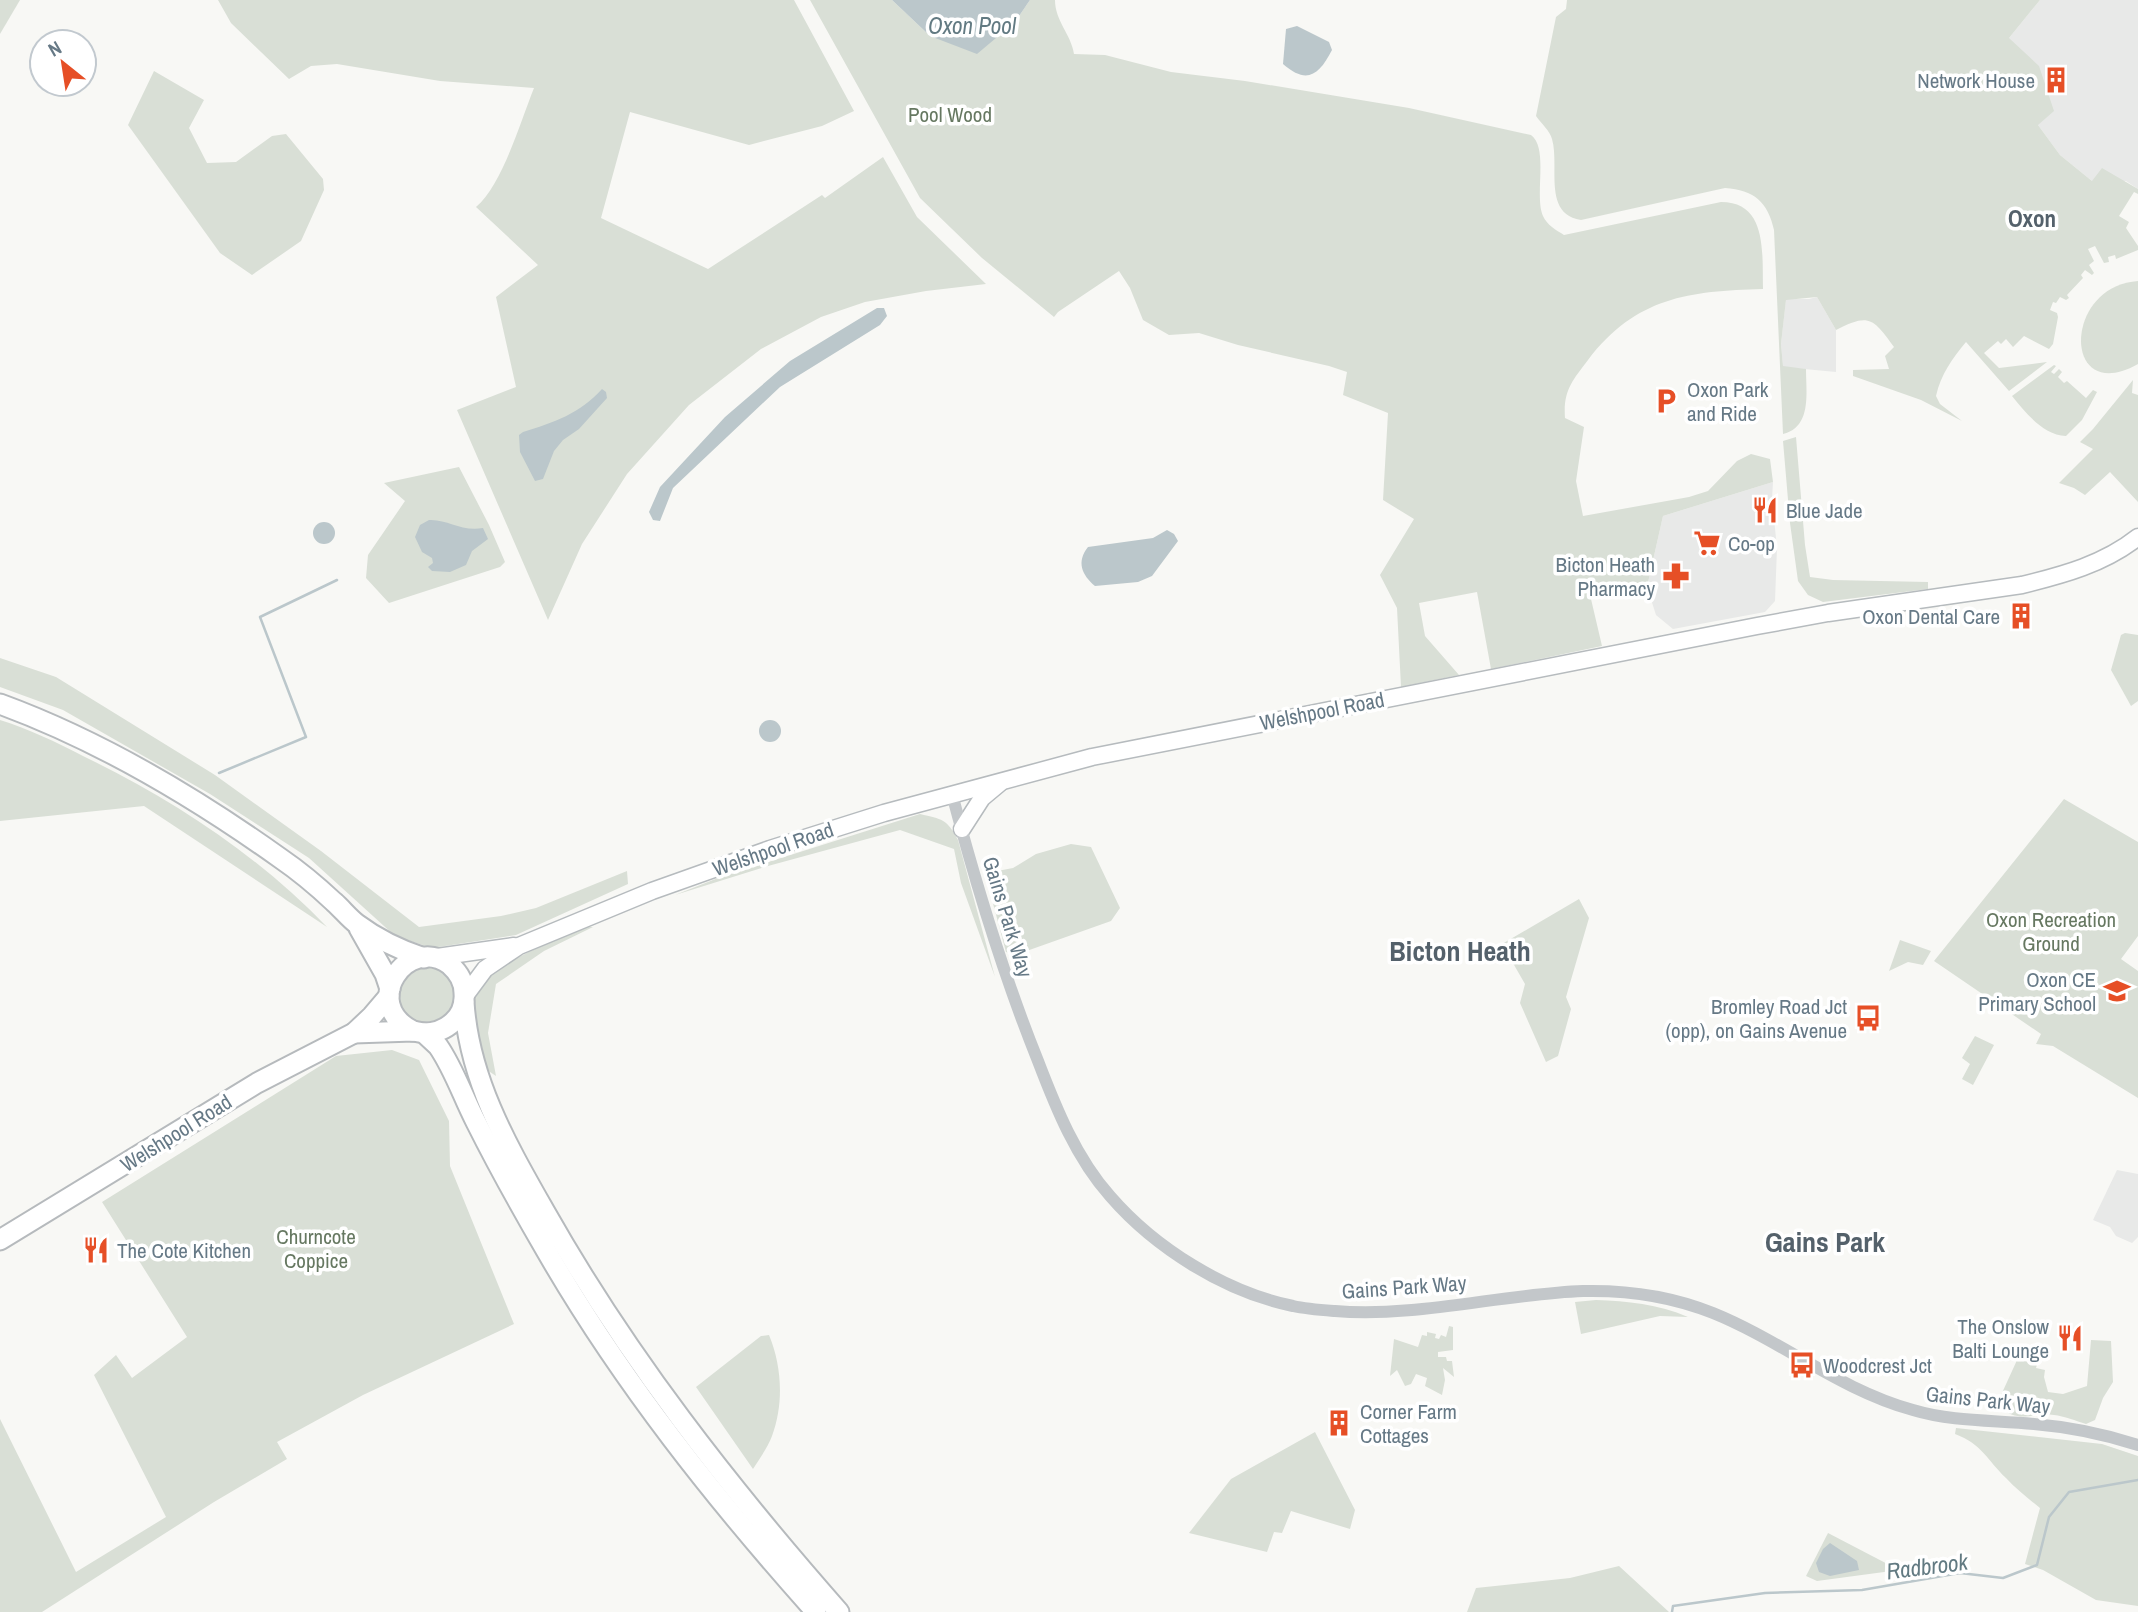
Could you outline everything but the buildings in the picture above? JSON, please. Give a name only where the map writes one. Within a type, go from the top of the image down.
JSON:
[{"type":"highway","points":[[0,704],[38,718],[103,749],[193,798],[284,860],[356,923],[389,944],[444,962],[455,970],[462,982],[470,1049],[476,1073],[513,1155],[564,1245],[612,1323],[665,1400],[726,1479],[839,1612]]},
{"type":"highway","points":[[356,923],[386,974],[396,1017],[442,1052],[498,1165],[548,1254],[597,1332],[646,1405],[709,1488],[816,1612]]},
{"type":"highway","points":[[389,992],[398,971],[414,960],[427,958]]},
{"type":"highway","name":"Welshpool Road","points":[[0,1240],[257,1083],[354,1032],[372,1016],[389,992]]},
{"type":"highway","points":[[419,1032],[440,1031],[453,1023],[465,999]]},
{"type":"highway","name":"Welshpool Road","points":[[354,1032],[419,1032]]},
{"type":"main road","name":"Welshpool Road","points":[[465,999],[485,969],[519,946],[652,891],[770,849],[1005,779],[1158,743],[1768,624],[2022,585],[2091,565],[2119,551],[2138,537]]},
{"type":"main road","points":[[962,829],[982,798],[1005,779]]},
{"type":"main road","name":"Welshpool Road","points":[[427,958],[519,946]]},
{"type":"street","name":"Gains Park Way","points":[[952,794],[1002,966],[1044,1076],[1078,1149],[1103,1188],[1138,1225],[1194,1266],[1243,1289],[1293,1306],[1338,1311],[1407,1310],[1606,1290],[1676,1300],[1714,1313],[1839,1381],[1912,1410],[1949,1419],[2033,1423],[2077,1429],[2138,1445]]},
{"type":"shaded area","points":[[2040,0],[2138,0],[2138,189],[2126,181],[2092,181],[2060,155],[2038,125],[2009,38]]},
{"type":"shaded area","points":[[1817,297],[1836,330],[1836,372],[1783,367],[1781,344],[1786,299]]},
{"type":"shaded area","points":[[1773,482],[1777,548],[1775,601],[1765,612],[1673,629],[1656,615],[1647,587],[1663,516]]},
{"type":"shaded area","points":[[2117,1170],[2138,1174],[2138,1237],[2132,1243],[2116,1236],[2110,1227],[2093,1220]]},
{"type":"green space","points":[[0,0],[20,0],[0,34]]},
{"type":"green space","points":[[218,0],[794,0],[854,111],[822,126],[749,145],[630,112],[601,218],[708,269],[822,195],[825,198],[883,157],[917,217],[986,284],[865,302],[821,317],[761,349],[689,405],[627,474],[582,544],[548,620],[457,410],[516,387],[496,297],[538,265],[476,207],[502,169],[534,88],[440,81],[337,64],[311,66],[289,79],[231,23]]},
{"type":"green space","name":"Pool Wood","points":[[810,0],[892,0],[930,36],[1015,22],[1030,0],[1055,0],[1074,54],[1105,55],[1171,72],[1245,81],[1409,108],[1531,135],[1539,150],[1543,216],[1549,225],[1564,235],[1721,202],[1736,204],[1755,220],[1759,232],[1763,289],[1688,296],[1645,310],[1625,323],[1606,339],[1573,380],[1567,393],[1565,418],[1584,427],[1576,481],[1583,516],[1689,497],[1708,491],[1737,461],[1751,454],[1770,459],[1773,482],[1663,516],[1647,587],[1591,599],[1602,646],[1491,669],[1477,592],[1419,603],[1425,636],[1459,675],[1401,687],[1397,608],[1380,575],[1414,519],[1383,500],[1388,413],[1343,395],[1347,372],[1199,333],[1169,335],[1143,320],[1130,288],[1119,271],[1054,317],[982,258],[920,198]]},
{"type":"green space","points":[[1567,0],[2040,0],[2009,38],[2039,66],[2054,111],[2038,125],[2060,155],[2092,181],[2102,168],[2138,189],[2138,194],[2134,192],[2119,216],[2129,222],[2126,228],[2138,250],[2116,259],[2115,255],[2108,257],[2109,262],[2104,263],[2095,246],[2088,249],[2094,261],[2089,265],[2094,273],[2092,275],[2085,270],[2081,275],[2083,278],[2067,295],[2069,298],[2066,300],[2060,297],[2056,303],[2053,302],[2050,310],[2057,313],[2058,317],[2053,344],[2049,349],[2024,336],[2013,347],[2006,339],[2001,344],[1998,341],[1984,353],[1999,368],[2047,362],[2009,391],[1966,342],[1948,367],[1936,396],[1940,404],[1962,421],[1921,400],[1853,376],[1853,370],[1889,369],[1885,356],[1894,347],[1875,324],[1870,321],[1856,321],[1836,330],[1817,297],[1786,300],[1781,344],[1783,366],[1806,369],[1806,398],[1799,424],[1783,434],[1774,230],[1764,205],[1744,191],[1725,188],[1581,220],[1569,216],[1561,209],[1555,187],[1552,139],[1536,116],[1556,17],[1566,9]]},
{"type":"green space","points":[[154,71],[204,100],[189,128],[207,163],[236,162],[272,136],[286,134],[323,179],[324,190],[301,241],[252,275],[220,253],[128,125]]},
{"type":"green space","points":[[2138,281],[2138,364],[2113,373],[2095,370],[2085,358],[2081,340],[2085,321],[2095,302],[2113,288]]},
{"type":"green space","points":[[2056,366],[2051,372],[2054,374],[2059,369],[2062,372],[2058,377],[2064,383],[2067,381],[2086,398],[2093,390],[2097,392],[2082,420],[2066,436],[2042,427],[2012,396]]},
{"type":"green space","points":[[2133,380],[2132,393],[2138,395],[2138,502],[2110,472],[2085,495],[2059,483],[2093,449],[2080,442]]},
{"type":"green space","points":[[1796,437],[1810,577],[1928,582],[1928,589],[1823,602],[1808,595],[1798,581],[1783,441]]},
{"type":"green space","points":[[459,467],[505,562],[500,567],[389,603],[366,578],[368,555],[405,501],[384,483]]},
{"type":"green space","points":[[2121,635],[2138,635],[2138,701],[2131,706],[2111,670]]},
{"type":"green space","points":[[0,658],[56,677],[215,775],[321,851],[419,927],[501,916],[536,908],[627,871],[628,884],[516,935],[432,948],[395,936],[309,858],[210,794],[63,710],[0,687]]},
{"type":"green space","points":[[0,720],[63,746],[181,810],[272,876],[327,927],[144,806],[0,821]]},
{"type":"green space","name":"Oxon Recreation Ground","points":[[2064,799],[2138,842],[2138,936],[2121,959],[2138,971],[2138,1098],[2053,1046],[2036,1044],[2041,1034],[1934,961]]},
{"type":"green space","points":[[920,814],[943,821],[958,840],[995,977],[961,883],[954,849],[900,830],[675,895],[718,878]]},
{"type":"green space","points":[[1071,844],[1091,847],[1120,908],[1111,921],[1015,955],[1006,952],[991,896],[1000,893],[992,872],[1013,868],[1036,854]]},
{"type":"green space","points":[[1579,899],[1589,918],[1566,997],[1571,1009],[1558,1056],[1546,1062],[1520,1003],[1525,984],[1502,944]]},
{"type":"green space","points":[[593,927],[544,951],[496,984],[488,1033],[496,1076],[484,1068],[474,1019],[474,1003],[479,989],[489,977],[521,956]]},
{"type":"green space","points":[[1900,940],[1931,951],[1923,965],[1908,962],[1889,971]]},
{"type":"green space","points":[[427,966],[438,968],[451,979],[456,995],[454,1006],[443,1019],[427,1024],[416,1022],[403,1011],[398,995],[400,984],[411,971]]},
{"type":"green space","points":[[1975,1036],[1994,1045],[1973,1085],[1962,1079],[1970,1064],[1962,1058]]},
{"type":"green space","name":"Churncote Coppice","points":[[392,1050],[419,1060],[449,1121],[450,1166],[514,1324],[363,1395],[277,1442],[287,1459],[214,1502],[42,1612],[0,1612],[0,1419],[76,1572],[166,1517],[94,1375],[116,1355],[132,1378],[187,1337],[102,1202],[336,1056]]},
{"type":"green space","points":[[1596,1300],[1642,1304],[1688,1317],[1660,1316],[1581,1334],[1575,1302]]},
{"type":"green space","points":[[1449,1326],[1453,1327],[1453,1350],[1438,1352],[1438,1357],[1446,1357],[1447,1361],[1452,1361],[1454,1377],[1443,1368],[1445,1380],[1442,1395],[1425,1386],[1427,1378],[1416,1374],[1411,1384],[1405,1386],[1397,1370],[1390,1376],[1394,1339],[1418,1347],[1422,1335],[1427,1336],[1427,1332],[1436,1334],[1435,1338],[1439,1339],[1441,1335],[1446,1337]]},
{"type":"green space","points":[[769,1335],[777,1359],[780,1398],[776,1424],[770,1440],[753,1469],[696,1387],[761,1336]]},
{"type":"green space","points":[[2091,1340],[2111,1341],[2113,1382],[2103,1398],[2095,1420],[2086,1424],[2054,1415],[2020,1416],[1996,1406],[2018,1358],[2038,1361],[2036,1368],[2045,1370],[2048,1392],[2063,1394],[2087,1386]]},
{"type":"green space","points":[[1956,1428],[2102,1444],[2138,1456],[2138,1606],[2096,1600],[2043,1570],[2025,1564],[2040,1508],[2010,1482],[1978,1448],[1955,1434]]},
{"type":"green space","points":[[1315,1432],[1355,1510],[1350,1529],[1291,1511],[1282,1533],[1274,1532],[1267,1552],[1189,1533],[1231,1479]]},
{"type":"green space","points":[[1828,1533],[1899,1570],[1817,1581],[1806,1576]]},
{"type":"green space","points":[[1619,1566],[1669,1612],[1467,1612],[1476,1588],[1570,1578]]},
{"type":"water","name":"Oxon Pool","points":[[892,0],[1030,0],[1015,22],[977,54],[930,36]]},
{"type":"water","points":[[1297,26],[1329,42],[1332,50],[1322,66],[1312,74],[1299,74],[1283,64],[1286,29]]},
{"type":"water","points":[[877,308],[884,308],[887,316],[880,325],[780,387],[673,488],[660,521],[653,520],[649,512],[660,487],[725,417],[790,361]]},
{"type":"water","points":[[602,389],[607,398],[579,429],[563,440],[554,451],[543,479],[535,481],[520,452],[519,435],[576,411]]},
{"type":"water","points":[[429,520],[468,528],[483,528],[488,539],[472,551],[466,565],[450,572],[432,571],[428,567],[433,563],[432,558],[422,552],[415,537],[420,525]]},
{"type":"water","points":[[324,522],[332,525],[335,533],[332,541],[324,544],[316,541],[313,533],[316,525]]},
{"type":"water","points":[[1167,530],[1174,534],[1178,541],[1152,576],[1138,582],[1095,586],[1084,573],[1082,558],[1088,547],[1153,538]]},
{"type":"water","points":[[770,720],[778,723],[781,731],[778,739],[770,742],[762,739],[759,731],[762,723]]},
{"type":"water","points":[[1830,1543],[1857,1561],[1859,1570],[1830,1576],[1819,1572],[1816,1563],[1823,1549]]},
{"type":"waterway","points":[[219,773],[306,737],[260,617],[337,580]]},
{"type":"waterway","name":"Radbrook","points":[[1672,1612],[1673,1606],[1765,1593],[1862,1590],[1960,1573],[2003,1578],[2037,1565],[2049,1517],[2069,1492],[2138,1480]]},
{"type":"place","name":"Network House","points":[[2056,80]]},
{"type":"place","name":"Oxon Park and Ride","points":[[1666,401]]},
{"type":"place","name":"Blue Jade","points":[[1765,510]]},
{"type":"place","name":"Co-op","points":[[1707,543]]},
{"type":"place","name":"Bicton Heath Pharmacy","points":[[1676,576]]},
{"type":"place","name":"Oxon Dental Care","points":[[2021,616]]},
{"type":"place","name":"Oxon CE Primary School","points":[[2117,991]]},
{"type":"place","name":"Bromley Road Jct (opp), on Gains Avenue","points":[[1868,1018]]},
{"type":"place","name":"The Cote Kitchen","points":[[96,1250]]},
{"type":"place","name":"The Onslow Balti Lounge","points":[[2070,1338]]},
{"type":"place","name":"Woodcrest Jct","points":[[1802,1365]]},
{"type":"place","name":"Corner Farm Cottages","points":[[1339,1423]]},
{"type":"district","name":"Oxon","points":[[2032,218]]},
{"type":"district","name":"Bicton Heath","points":[[1460,951]]},
{"type":"district","name":"Gains Park","points":[[1825,1242]]}]
